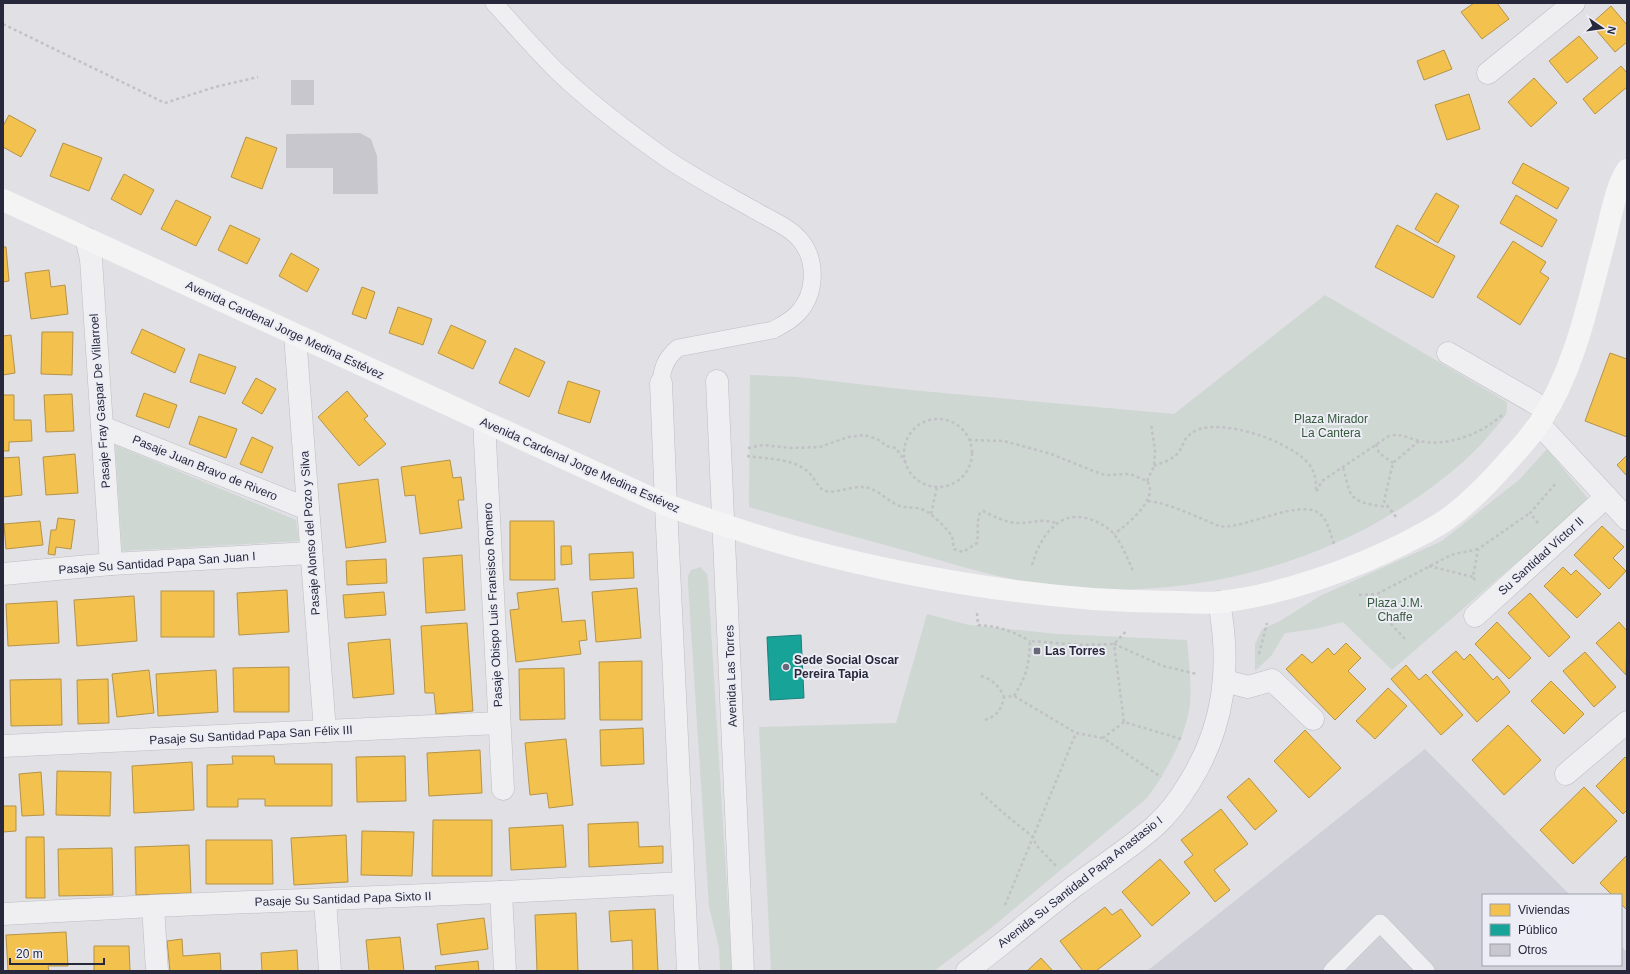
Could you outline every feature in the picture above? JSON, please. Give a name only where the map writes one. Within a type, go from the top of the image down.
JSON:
[{"type":"street","points":[[1488,73],[1574,3]]},
{"type":"street","name":"Avenida Cardenal Jorge Medina Estévez","points":[[3,200],[666,505],[725,525],[798,548],[872,566],[976,586],[1103,600],[1219,602],[1273,592],[1379,556],[1440,524],[1461,509],[1482,490],[1518,450],[1543,417],[1574,353],[1625,176]]},
{"type":"street","name":"Pasaje Fray Gaspar De Villarroel","points":[[86,238],[91,259],[111,564]]},
{"type":"street","name":"Pasaje Alonso del Pozo y Silva","points":[[295,335],[325,731]]},
{"type":"street","points":[[1448,353],[1524,397],[1543,417],[1575,463],[1627,519]]},
{"type":"street","name":"Avenida Las Torres","points":[[717,381],[725,525],[743,971]]},
{"type":"street","points":[[661,383],[688,971]]},
{"type":"street","name":"Pasaje Obispo Luis Fransisco Romero","points":[[484,421],[503,789]]},
{"type":"street","name":"Pasaje Juan Bravo de Rivero","points":[[102,427],[308,509]]},
{"type":"street","name":"Su Santidad Víctor II","points":[[1475,616],[1606,496]]},
{"type":"street","name":"Pasaje Su Santidad Papa San Juan I","points":[[3,574],[111,564],[311,553]]},
{"type":"street","name":"Avenida Su Santidad Papa Anastasio I","points":[[967,971],[1075,886],[1154,827],[1184,792],[1208,748],[1216,726],[1225,681],[1224,628],[1219,602]]},
{"type":"street","points":[[1225,681],[1248,687],[1272,680],[1313,719]]},
{"type":"street","points":[[1566,774],[1627,722]]},
{"type":"street","name":"Pasaje Su Santidad Papa San Félix III","points":[[3,746],[499,723]]},
{"type":"street","name":"Pasaje Su Santidad Papa Sixto II","points":[[3,914],[683,883]]},
{"type":"street","points":[[501,892],[505,971]]},
{"type":"street","points":[[325,900],[330,971]]},
{"type":"street","points":[[153,906],[157,971]]},
{"type":"lane","points":[[494,3],[560,73],[594,103],[668,159],[708,184],[790,230],[801,241],[809,255],[813,270],[812,286],[807,301],[798,313],[787,323],[773,330],[678,348],[670,354],[665,363],[661,383]]},
{"type":"lane","points":[[1332,971],[1380,923],[1426,971]]},
{"type":"path","points":[[3,24],[165,103],[215,87],[258,77]]},
{"type":"path","points":[[1154,466],[1177,455],[1184,440],[1190,434],[1199,429],[1235,428],[1267,439],[1295,452],[1308,463],[1316,476],[1316,492],[1322,482],[1389,436],[1397,434],[1419,441],[1440,441],[1462,438],[1492,425],[1524,397]]},
{"type":"path","points":[[720,454],[763,445],[792,448],[820,446],[848,437],[864,435],[877,439],[887,446],[896,448],[917,480],[927,485],[937,487],[953,484],[965,474],[970,464],[972,454],[966,433],[949,421],[939,419],[928,421],[919,425],[911,433],[905,447],[906,463]]},
{"type":"path","points":[[1114,534],[1135,516],[1148,501],[1150,488],[1147,480],[1154,466],[1155,451],[1151,423]]},
{"type":"path","points":[[969,440],[1004,441],[1051,454],[1101,474],[1130,474],[1147,480]]},
{"type":"path","points":[[1412,539],[1384,500],[1393,463],[1419,441]]},
{"type":"path","points":[[1376,444],[1379,453],[1393,463]]},
{"type":"path","points":[[720,454],[786,462],[805,469],[810,473],[821,488],[826,491],[832,492],[853,487],[870,488],[898,506],[908,509],[924,509],[931,514],[952,536],[954,549],[963,552],[977,543],[978,517],[983,511],[1016,523],[1049,521],[1057,524]]},
{"type":"path","points":[[1354,595],[1376,594],[1451,555],[1478,549],[1530,513],[1575,463]]},
{"type":"path","points":[[1343,468],[1350,492],[1353,497],[1358,501],[1388,507]]},
{"type":"path","points":[[931,514],[937,487]]},
{"type":"path","points":[[1148,501],[1160,502],[1220,526],[1236,524],[1281,512],[1313,509],[1325,520],[1344,569]]},
{"type":"path","points":[[1530,513],[1553,545]]},
{"type":"path","points":[[1024,592],[1035,554],[1044,538],[1057,524],[1067,518],[1080,517],[1103,524],[1114,534],[1139,584],[1153,602]]},
{"type":"path","points":[[1473,577],[1478,549]]},
{"type":"path","points":[[1429,566],[1473,577],[1493,600]]},
{"type":"path","points":[[976,586],[978,625],[988,625],[1010,630],[1030,641],[1083,645],[1114,644],[1163,666],[1225,681]]},
{"type":"path","points":[[1376,594],[1391,624],[1405,639]]},
{"type":"path","points":[[1248,687],[1255,671],[1266,623],[1273,620]]},
{"type":"path","points":[[1014,696],[1025,678],[1030,656],[1030,641]]},
{"type":"path","points":[[1114,644],[1124,722]]},
{"type":"path","points":[[981,676],[1000,687],[1004,697],[1002,708],[992,717],[985,720]]},
{"type":"path","points":[[1004,697],[1014,696],[1076,733],[1102,738],[1184,792]]},
{"type":"path","points":[[1102,738],[1124,722]]},
{"type":"path","points":[[1124,722],[1208,748]]},
{"type":"path","points":[[1004,908],[1032,836],[1076,733]]},
{"type":"path","points":[[981,793],[1032,836],[1037,846],[1075,886]]},
{"type":"shaded area","points":[[1425,749],[1569,894],[1482,894],[1482,966],[1622,966],[1622,947],[1627,952],[1627,971],[1147,971]]},
{"type":"green space","name":"Plaza Mirador La Cantera","points":[[1325,295],[1507,402],[1507,411],[1472,454],[1425,492],[1382,520],[1335,543],[1287,562],[1238,576],[1187,585],[1135,589],[1083,589],[1032,583],[987,573],[749,507],[750,375],[797,377],[910,390],[1174,414]]},
{"type":"green space","points":[[115,445],[296,520],[299,541],[122,551]]},
{"type":"green space","name":"Plaza J.M. Chaffe","points":[[1547,449],[1589,500],[1392,670],[1343,622],[1315,629],[1285,633],[1271,656],[1255,671],[1255,644],[1262,629],[1280,621],[1320,596],[1442,541],[1520,479]]},
{"type":"green space","points":[[700,567],[707,574],[708,581],[732,971],[720,971],[719,947],[709,907],[688,584],[688,576],[691,570]]},
{"type":"green space","points":[[927,614],[969,625],[1058,634],[1187,640],[1190,697],[1188,715],[1177,748],[1160,779],[1147,798],[991,928],[934,971],[771,971],[759,727],[896,723]]},
{"type":"building: Viviendas","points":[[1474,3],[1497,3],[1509,19],[1482,39],[1461,12]]},
{"type":"building: Viviendas","points":[[1611,6],[1627,25],[1627,42],[1615,52],[1591,24]]},
{"type":"building: Viviendas","points":[[1579,36],[1598,58],[1567,83],[1549,61]]},
{"type":"building: Viviendas","points":[[1444,50],[1452,69],[1424,80],[1417,61]]},
{"type":"building: Viviendas","points":[[1621,66],[1627,73],[1627,87],[1595,114],[1583,99]]},
{"type":"building: Viviendas","points":[[1534,78],[1557,103],[1531,127],[1508,102]]},
{"type":"building: Viviendas","points":[[1469,94],[1480,129],[1447,140],[1435,105]]},
{"type":"building: Viviendas","points":[[9,115],[36,130],[21,157],[3,147],[3,126]]},
{"type":"building: Viviendas","points":[[246,137],[277,148],[262,189],[231,177]]},
{"type":"building: Viviendas","points":[[63,143],[102,158],[89,191],[50,176]]},
{"type":"building: Viviendas","points":[[1523,163],[1569,188],[1557,209],[1512,183]]},
{"type":"building: Viviendas","points":[[124,174],[154,190],[141,215],[111,199]]},
{"type":"building: Viviendas","points":[[1436,193],[1459,206],[1438,243],[1415,229]]},
{"type":"building: Viviendas","points":[[1516,195],[1557,220],[1542,247],[1500,223]]},
{"type":"building: Viviendas","points":[[176,200],[211,217],[196,246],[161,229]]},
{"type":"building: Viviendas","points":[[230,225],[260,239],[247,264],[218,250]]},
{"type":"building: Viviendas","points":[[1397,225],[1455,256],[1433,298],[1375,267]]},
{"type":"building: Viviendas","points":[[1513,241],[1546,262],[1540,272],[1549,278],[1520,325],[1477,297]]},
{"type":"building: Viviendas","points":[[3,247],[6,247],[9,281],[3,282]]},
{"type":"building: Viviendas","points":[[291,253],[319,269],[307,292],[279,276]]},
{"type":"building: Viviendas","points":[[49,270],[51,287],[65,285],[68,314],[31,319],[25,273]]},
{"type":"building: Viviendas","points":[[362,287],[375,292],[366,319],[352,314]]},
{"type":"building: Viviendas","points":[[398,307],[432,319],[423,345],[389,333]]},
{"type":"building: Viviendas","points":[[451,325],[486,341],[473,369],[438,353]]},
{"type":"building: Viviendas","points":[[142,329],[185,349],[175,373],[131,353]]},
{"type":"building: Viviendas","points":[[42,332],[73,332],[72,375],[41,374]]},
{"type":"building: Viviendas","points":[[11,335],[15,373],[3,375],[3,336]]},
{"type":"building: Viviendas","points":[[515,348],[545,362],[529,397],[499,383]]},
{"type":"building: Viviendas","points":[[1610,353],[1627,359],[1627,437],[1585,421]]},
{"type":"building: Viviendas","points":[[199,354],[236,367],[225,394],[190,382]]},
{"type":"building: Viviendas","points":[[256,378],[276,389],[262,414],[242,403]]},
{"type":"building: Viviendas","points":[[568,381],[600,391],[590,423],[558,413]]},
{"type":"building: Viviendas","points":[[347,391],[368,416],[364,419],[386,444],[359,466],[318,417]]},
{"type":"building: Viviendas","points":[[144,393],[177,405],[169,428],[136,416]]},
{"type":"building: Viviendas","points":[[72,394],[74,431],[46,432],[44,395]]},
{"type":"building: Viviendas","points":[[3,395],[14,395],[14,420],[31,420],[32,441],[9,442],[9,451],[3,451]]},
{"type":"building: Viviendas","points":[[199,416],[237,429],[226,458],[189,444]]},
{"type":"building: Viviendas","points":[[252,437],[273,447],[262,473],[240,464]]},
{"type":"building: Viviendas","points":[[75,454],[78,493],[46,495],[43,457]]},
{"type":"building: Viviendas","points":[[1627,455],[1627,476],[1617,465]]},
{"type":"building: Viviendas","points":[[19,457],[22,495],[3,497],[3,458]]},
{"type":"building: Viviendas","points":[[450,460],[453,478],[461,477],[464,500],[458,500],[462,528],[420,534],[415,495],[405,496],[401,467]]},
{"type":"building: Viviendas","points":[[378,479],[386,542],[346,548],[338,484]]},
{"type":"building: Viviendas","points":[[58,518],[75,520],[71,549],[56,547],[55,555],[48,554],[51,530],[56,530]]},
{"type":"building: Viviendas","points":[[40,521],[43,545],[6,549],[4,524]]},
{"type":"building: Viviendas","points":[[510,521],[554,521],[555,580],[510,580]]},
{"type":"building: Viviendas","points":[[1602,526],[1624,547],[1613,558],[1626,571],[1609,589],[1574,555]]},
{"type":"building: Viviendas","points":[[561,546],[571,546],[572,564],[561,565]]},
{"type":"building: Viviendas","points":[[633,552],[634,578],[590,580],[589,554]]},
{"type":"building: Viviendas","points":[[462,555],[465,610],[426,613],[423,558]]},
{"type":"building: Viviendas","points":[[386,559],[387,583],[347,585],[346,561]]},
{"type":"building: Viviendas","points":[[1563,567],[1571,575],[1576,570],[1601,594],[1577,618],[1544,586]]},
{"type":"building: Viviendas","points":[[558,588],[562,622],[585,620],[587,640],[579,641],[581,654],[516,662],[510,610],[519,609],[517,593]]},
{"type":"building: Viviendas","points":[[637,588],[641,638],[596,642],[592,592]]},
{"type":"building: Viviendas","points":[[287,590],[289,632],[239,635],[237,593]]},
{"type":"building: Viviendas","points":[[161,591],[214,591],[214,637],[161,637]]},
{"type":"building: Viviendas","points":[[384,592],[386,615],[345,618],[343,595]]},
{"type":"building: Viviendas","points":[[1530,593],[1570,637],[1549,657],[1508,613]]},
{"type":"building: Viviendas","points":[[134,596],[137,641],[77,646],[74,600]]},
{"type":"building: Viviendas","points":[[57,601],[59,643],[8,646],[6,604]]},
{"type":"building: Viviendas","points":[[1497,622],[1531,658],[1509,679],[1475,644]]},
{"type":"building: Viviendas","points":[[1619,622],[1627,631],[1626,675],[1596,643]]},
{"type":"building: Viviendas","points":[[467,623],[473,711],[436,714],[434,693],[425,693],[421,626]]},
{"type":"building: Viviendas","points":[[390,639],[394,694],[353,698],[348,643]]},
{"type":"building: Viviendas","points":[[1346,643],[1361,658],[1348,671],[1366,689],[1335,720],[1286,669],[1302,654],[1312,663],[1328,648],[1334,655]]},
{"type":"building: Viviendas","points":[[1456,651],[1464,660],[1470,654],[1493,680],[1497,676],[1510,692],[1477,722],[1432,672]]},
{"type":"building: Viviendas","points":[[1585,652],[1616,687],[1594,707],[1563,671]]},
{"type":"building: Viviendas","points":[[642,661],[642,720],[600,720],[599,662]]},
{"type":"building: Viviendas","points":[[1406,665],[1419,680],[1426,674],[1463,715],[1441,735],[1391,679]]},
{"type":"building: Viviendas","points":[[289,667],[289,712],[234,712],[233,668]]},
{"type":"building: Viviendas","points":[[564,668],[565,719],[520,720],[519,669]]},
{"type":"building: Viviendas","points":[[149,670],[154,713],[117,717],[112,674]]},
{"type":"building: Viviendas","points":[[216,670],[218,712],[158,716],[156,674]]},
{"type":"building: Viviendas","points":[[61,679],[62,725],[11,726],[10,680]]},
{"type":"building: Viviendas","points":[[108,679],[109,723],[78,724],[77,680]]},
{"type":"building: Viviendas","points":[[1551,681],[1584,714],[1564,734],[1531,701]]},
{"type":"building: Viviendas","points":[[1388,688],[1407,706],[1375,739],[1356,721]]},
{"type":"building: Viviendas","points":[[1508,725],[1541,760],[1504,795],[1472,760]]},
{"type":"building: Viviendas","points":[[643,728],[644,764],[601,766],[600,730]]},
{"type":"building: Viviendas","points":[[1305,730],[1341,768],[1309,798],[1274,761]]},
{"type":"building: Viviendas","points":[[566,739],[573,805],[549,808],[547,793],[530,795],[525,743]]},
{"type":"building: Viviendas","points":[[480,750],[482,793],[429,796],[427,753]]},
{"type":"building: Viviendas","points":[[232,756],[274,756],[275,764],[332,764],[332,806],[265,806],[265,799],[238,799],[238,807],[207,807],[207,765],[233,764]]},
{"type":"building: Viviendas","points":[[405,756],[406,801],[357,802],[356,757]]},
{"type":"building: Viviendas","points":[[1625,757],[1627,759],[1627,810],[1623,814],[1596,786]]},
{"type":"building: Viviendas","points":[[192,762],[194,810],[134,813],[132,766]]},
{"type":"building: Viviendas","points":[[57,771],[111,772],[110,816],[56,815]]},
{"type":"building: Viviendas","points":[[41,772],[44,815],[22,816],[19,774]]},
{"type":"building: Viviendas","points":[[1249,778],[1277,811],[1255,830],[1227,797]]},
{"type":"building: Viviendas","points":[[1584,787],[1617,821],[1573,864],[1540,830]]},
{"type":"building: Viviendas","points":[[3,806],[16,806],[16,831],[3,832]]},
{"type":"building: Viviendas","points":[[1221,809],[1248,844],[1214,870],[1230,890],[1215,902],[1184,862],[1193,855],[1181,840]]},
{"type":"building: Viviendas","points":[[433,820],[492,820],[492,876],[432,876]]},
{"type":"building: Viviendas","points":[[638,822],[639,847],[663,846],[663,863],[589,867],[588,824]]},
{"type":"building: Viviendas","points":[[563,825],[566,867],[511,870],[509,828]]},
{"type":"building: Viviendas","points":[[362,831],[414,832],[412,876],[361,875]]},
{"type":"building: Viviendas","points":[[346,835],[348,882],[294,885],[291,838]]},
{"type":"building: Viviendas","points":[[26,837],[44,837],[45,898],[26,898]]},
{"type":"building: Viviendas","points":[[206,840],[272,840],[273,884],[206,884]]},
{"type":"building: Viviendas","points":[[189,845],[191,893],[136,895],[135,847]]},
{"type":"building: Viviendas","points":[[112,848],[113,895],[59,896],[58,849]]},
{"type":"building: Viviendas","points":[[1627,855],[1627,910],[1622,905],[1622,894],[1611,894],[1600,883]]},
{"type":"building: Viviendas","points":[[1160,859],[1190,893],[1152,926],[1122,892]]},
{"type":"building: Viviendas","points":[[1105,907],[1112,915],[1121,909],[1141,936],[1096,971],[1083,971],[1060,941]]},
{"type":"building: Viviendas","points":[[655,909],[658,971],[633,971],[632,940],[611,942],[609,911]]},
{"type":"building: Viviendas","points":[[576,913],[578,971],[537,971],[535,915]]},
{"type":"building: Viviendas","points":[[484,918],[488,949],[441,955],[437,924]]},
{"type":"building: Viviendas","points":[[66,932],[68,966],[48,966],[49,971],[8,971],[6,935]]},
{"type":"building: Viviendas","points":[[400,937],[404,971],[369,971],[366,940]]},
{"type":"building: Viviendas","points":[[182,939],[183,956],[220,953],[221,971],[170,971],[167,941]]},
{"type":"building: Viviendas","points":[[94,946],[129,946],[130,971],[94,971]]},
{"type":"building: Viviendas","points":[[297,950],[298,971],[262,971],[261,953]]},
{"type":"building: Viviendas","points":[[1041,958],[1053,971],[1027,971]]},
{"type":"building: Viviendas","points":[[478,961],[479,971],[436,971],[435,966]]},
{"type":"building: Público","name":"Sede Social Oscar Pereira Tapia","points":[[801,635],[804,698],[770,700],[767,637]]},
{"type":"building: Otros","points":[[291,80],[314,80],[314,105],[291,105]]},
{"type":"building: Otros","points":[[360,133],[371,139],[377,156],[378,194],[333,194],[333,168],[286,168],[286,134]]},
{"type":"place","name":"Las Torres","points":[[1037,651]]},
{"type":"place","name":"Sede Social Oscar Pereira Tapia","points":[[786,667]]}]
